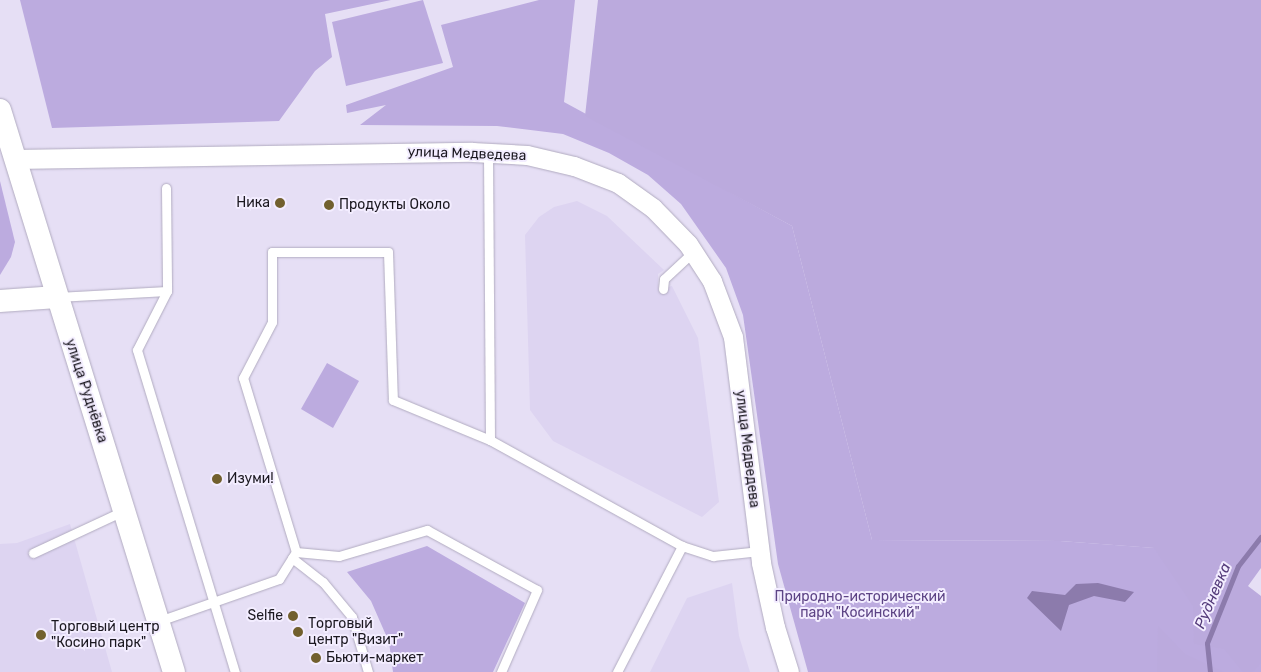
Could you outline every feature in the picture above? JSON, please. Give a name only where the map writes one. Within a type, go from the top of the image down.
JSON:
[{"type":"street","name":"улица Руднёвка","points":[[0,110],[174,672]]},
{"type":"street","name":"улица Медведева","points":[[14,159],[488,153],[527,155],[574,166],[618,183],[653,208],[693,252],[712,282],[733,337],[760,551],[775,627],[789,672]]},
{"type":"street","points":[[0,300],[57,297]]},
{"type":"lane","points":[[488,153],[490,440]]},
{"type":"lane","points":[[166,188],[167,290],[137,350],[212,603],[235,672]]},
{"type":"lane","points":[[368,672],[352,618],[323,582],[294,555],[243,378],[272,322],[272,252],[388,252],[393,400],[490,440],[682,546],[713,556],[760,551]]},
{"type":"lane","points":[[663,289],[664,279],[693,252]]},
{"type":"lane","points":[[57,297],[167,290]]},
{"type":"lane","points":[[33,553],[124,511]]},
{"type":"lane","points":[[294,555],[339,556],[427,530],[537,590],[501,672]]},
{"type":"lane","points":[[617,672],[682,546]]},
{"type":"lane","points":[[159,621],[279,579],[294,555]]},
{"type":"shaded area","points":[[598,0],[1261,0],[1261,568],[1248,586],[1261,596],[1261,663],[1253,672],[1243,672],[1224,649],[1194,644],[1193,606],[1154,548],[1060,541],[872,540],[792,226],[585,116]]},
{"type":"shaded area","points":[[577,201],[607,216],[664,270],[658,274],[658,290],[672,286],[698,338],[719,502],[702,517],[553,441],[530,410],[525,235],[539,217],[554,207]]},
{"type":"shaded area","points":[[70,524],[112,672],[0,672],[0,544],[17,543]]},
{"type":"shaded area","points":[[732,583],[739,636],[750,672],[650,672],[687,598]]},
{"type":"shaded area","points":[[1098,583],[1134,592],[1125,602],[1094,596],[1069,605],[1061,631],[1027,598],[1032,591],[1065,595],[1076,584]]},
{"type":"shaded area","points":[[1158,626],[1185,654],[1224,672],[1157,672]]},
{"type":"green space","points":[[20,0],[391,0],[325,14],[332,57],[315,71],[279,121],[52,128]]},
{"type":"green space","points":[[423,0],[443,63],[346,86],[332,22]]},
{"type":"green space","name":"Природно-исторический парк \"Косинский\"","points":[[539,0],[575,0],[564,102],[792,226],[872,540],[1060,541],[1155,548],[1261,599],[1261,672],[808,672],[778,564],[743,315],[726,268],[681,204],[648,175],[609,153],[563,134],[497,126],[360,125],[386,105],[347,113],[346,105],[453,67],[441,25]]},
{"type":"green space","points":[[0,181],[15,242],[11,257],[0,275]]},
{"type":"green space","points":[[327,363],[359,381],[333,428],[301,409]]},
{"type":"green space","points":[[427,546],[525,603],[493,672],[393,672],[389,642],[371,601],[347,572]]},
{"type":"waterway","name":"Рудневка","points":[[1210,672],[1207,643],[1238,566],[1261,537]]},
{"type":"place","name":"Ника","points":[[280,203]]},
{"type":"place","name":"Продукты Около","points":[[329,205]]},
{"type":"place","name":"Изуми!","points":[[217,479]]},
{"type":"place","name":"Selfie","points":[[293,616]]},
{"type":"place","name":"Торговый центр \"Визит\"","points":[[298,632]]},
{"type":"place","name":"Торговый центр \"Косино парк\"","points":[[41,635]]},
{"type":"place","name":"Бьюти-маркет","points":[[316,658]]}]
